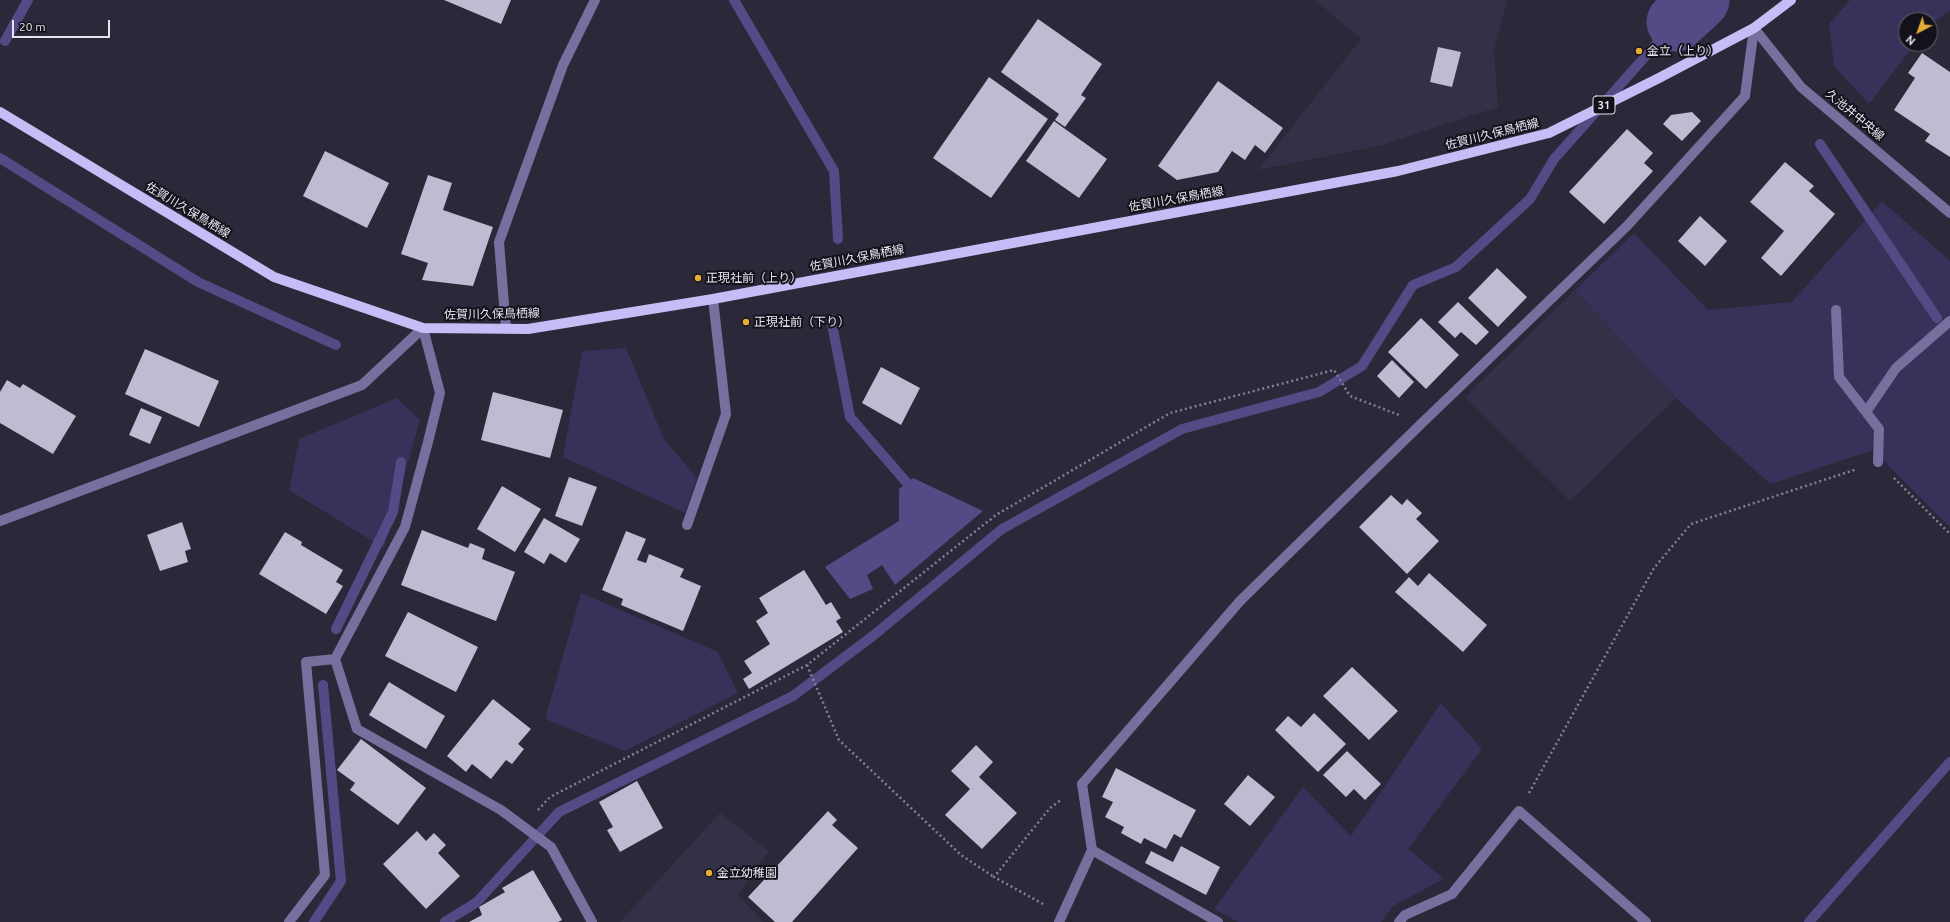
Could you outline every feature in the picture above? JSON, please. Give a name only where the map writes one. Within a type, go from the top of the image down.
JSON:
[{"type":"main road","name":"31","points":[[1754,28],[1791,0]]},
{"type":"main road","name":"佐賀川久保鳥栖線","points":[[0,112],[274,277],[423,328],[528,329],[713,299],[1398,171],[1548,133],[1659,78],[1754,28]]},
{"type":"street","points":[[506,329],[499,242],[563,65],[595,0]]},
{"type":"street","points":[[1062,919],[1092,850],[1082,784],[1240,601],[1422,423],[1628,226],[1744,96],[1754,28]]},
{"type":"street","name":"久池井中央線","points":[[1754,28],[1801,87],[1950,213]]},
{"type":"street","points":[[688,525],[726,414],[713,299]]},
{"type":"street","points":[[1836,310],[1839,377],[1879,429],[1878,462]]},
{"type":"street","points":[[1866,412],[1896,368],[1950,321]]},
{"type":"street","points":[[0,521],[362,385],[423,328],[440,393],[428,442],[405,527],[335,659],[357,729],[501,810],[551,847],[592,922]]},
{"type":"street","points":[[289,922],[325,875],[306,662],[335,659]]},
{"type":"street","points":[[1399,922],[1405,915],[1452,894],[1519,811],[1646,922]]},
{"type":"street","points":[[1092,850],[1218,922]]},
{"type":"path","points":[[523,827],[550,797],[807,665],[996,515],[1170,413],[1334,370],[1350,396],[1422,423]]},
{"type":"path","points":[[1519,811],[1654,568],[1691,524],[1878,462],[1950,534]]},
{"type":"path","points":[[807,665],[838,740],[961,855],[1062,919]]},
{"type":"path","points":[[994,877],[1050,808],[1082,784]]},
{"type":"shaded area","points":[[1315,0],[1507,0],[1494,50],[1498,107],[1383,145],[1258,170],[1361,39]]},
{"type":"shaded area","points":[[1850,0],[1950,0],[1950,10],[1938,19],[1938,12],[1898,12],[1898,52],[1909,52],[1869,104],[1834,66],[1829,24]]},
{"type":"shaded area","points":[[1882,201],[1950,261],[1950,527],[1873,450],[1770,484],[1676,398],[1575,290],[1634,233],[1708,310],[1792,302]]},
{"type":"shaded area","points":[[1575,290],[1676,398],[1570,501],[1465,397]]},
{"type":"shaded area","points":[[626,348],[664,439],[697,478],[685,513],[563,457],[582,351]]},
{"type":"shaded area","points":[[397,398],[420,420],[384,548],[289,490],[299,439]]},
{"type":"shaded area","points":[[913,478],[983,511],[895,585],[882,565],[867,575],[873,589],[850,599],[825,567],[899,521],[899,489]]},
{"type":"shaded area","points":[[581,593],[718,652],[738,693],[625,751],[545,719]]},
{"type":"shaded area","points":[[1441,703],[1482,749],[1408,849],[1444,879],[1393,906],[1381,922],[1238,922],[1214,909],[1303,787],[1351,836]]},
{"type":"shaded area","name":"金立幼稚園","points":[[720,813],[769,851],[738,895],[763,922],[620,922]]},
{"type":"building","points":[[444,0],[511,0],[501,24]]},
{"type":"building","points":[[1038,19],[1102,64],[1081,95],[1086,98],[1065,127],[1055,120],[1059,114],[1001,72]]},
{"type":"building","points":[[1438,47],[1461,52],[1452,87],[1430,82]]},
{"type":"building","points":[[1922,53],[1950,72],[1950,157],[1925,141],[1930,134],[1894,110],[1915,78],[1908,73]]},
{"type":"building","points":[[989,77],[1048,119],[991,198],[933,158]]},
{"type":"building","points":[[1218,81],[1283,128],[1265,153],[1255,145],[1245,160],[1232,151],[1218,172],[1177,180],[1158,166]]},
{"type":"building","points":[[1692,112],[1701,121],[1682,141],[1663,124],[1671,115]]},
{"type":"building","points":[[1054,121],[1107,159],[1079,198],[1026,161]]},
{"type":"building","points":[[1627,129],[1653,153],[1644,163],[1653,171],[1604,224],[1569,192]]},
{"type":"building","points":[[325,151],[389,183],[367,228],[303,196]]},
{"type":"building","points":[[1785,162],[1814,186],[1809,191],[1835,214],[1781,276],[1761,258],[1784,231],[1750,202]]},
{"type":"building","points":[[428,175],[452,183],[443,210],[493,227],[473,286],[422,280],[428,263],[401,254]]},
{"type":"building","points":[[1700,216],[1727,241],[1705,266],[1678,241]]},
{"type":"building","points":[[1497,268],[1527,297],[1498,327],[1468,298]]},
{"type":"building","points":[[1458,302],[1489,332],[1476,345],[1461,332],[1455,338],[1438,322]]},
{"type":"building","points":[[1421,318],[1459,355],[1426,389],[1388,352]]},
{"type":"building","points":[[145,349],[219,381],[199,427],[125,394]]},
{"type":"building","points":[[1392,360],[1414,382],[1399,398],[1377,376]]},
{"type":"building","points":[[881,367],[920,388],[901,425],[862,403]]},
{"type":"building","points":[[7,380],[20,388],[23,384],[76,416],[53,454],[0,423],[0,392]]},
{"type":"building","points":[[493,392],[563,410],[550,458],[481,440]]},
{"type":"building","points":[[141,408],[162,417],[150,444],[129,435]]},
{"type":"building","points":[[569,477],[597,487],[582,526],[555,516]]},
{"type":"building","points":[[502,486],[541,509],[515,552],[477,529]]},
{"type":"building","points":[[1391,495],[1402,505],[1407,499],[1422,513],[1416,519],[1439,541],[1407,574],[1359,527]]},
{"type":"building","points":[[544,518],[580,539],[566,563],[550,553],[544,564],[524,552]]},
{"type":"building","points":[[182,522],[191,549],[185,551],[188,562],[160,571],[147,535]]},
{"type":"building","points":[[422,530],[468,548],[470,543],[485,549],[482,559],[515,572],[496,621],[401,585]]},
{"type":"building","points":[[626,531],[646,539],[637,560],[646,563],[649,554],[684,569],[680,577],[701,586],[683,631],[621,605],[623,599],[602,590]]},
{"type":"building","points":[[285,532],[302,542],[301,545],[343,570],[336,582],[343,586],[326,614],[259,574]]},
{"type":"building","points":[[804,570],[826,605],[831,602],[841,618],[836,621],[843,632],[749,689],[743,679],[752,673],[744,661],[770,644],[756,621],[768,613],[759,598]]},
{"type":"building","points":[[1429,573],[1487,625],[1463,652],[1395,592],[1409,577],[1418,586]]},
{"type":"building","points":[[408,612],[478,647],[456,692],[385,656]]},
{"type":"building","points":[[1352,667],[1398,711],[1369,740],[1323,696]]},
{"type":"building","points":[[389,682],[445,716],[426,749],[369,715]]},
{"type":"building","points":[[493,699],[531,729],[518,744],[524,749],[512,764],[506,760],[491,779],[472,764],[466,772],[447,756]]},
{"type":"building","points":[[1314,713],[1346,744],[1318,772],[1275,730],[1288,716],[1301,727]]},
{"type":"building","points":[[361,739],[426,788],[398,825],[350,790],[355,783],[337,770]]},
{"type":"building","points":[[976,745],[993,762],[979,777],[1017,813],[982,849],[945,815],[970,789],[951,771]]},
{"type":"building","points":[[1347,751],[1381,784],[1365,800],[1354,789],[1346,797],[1323,775]]},
{"type":"building","points":[[1116,768],[1196,810],[1181,838],[1174,834],[1166,849],[1144,838],[1141,844],[1121,833],[1124,827],[1105,817],[1113,802],[1102,797]]},
{"type":"building","points":[[1248,775],[1275,797],[1250,826],[1224,804]]},
{"type":"building","points":[[637,781],[663,828],[620,852],[607,830],[613,827],[599,802]]},
{"type":"building","points":[[828,811],[837,820],[832,825],[858,848],[792,922],[775,922],[748,897]]},
{"type":"building","points":[[417,831],[426,841],[434,833],[446,845],[438,853],[460,876],[426,909],[383,864]]},
{"type":"building","points":[[1181,846],[1220,867],[1206,895],[1145,863],[1151,851],[1173,862]]},
{"type":"building","points":[[533,870],[562,920],[558,922],[469,922],[482,915],[479,907],[505,892],[502,888]]},
{"type":"waterway","points":[[5,41],[28,0]]},
{"type":"waterway","points":[[734,0],[834,171],[838,239]]},
{"type":"waterway","points":[[1676,22],[1700,0]]},
{"type":"waterway","points":[[445,922],[477,902],[559,812],[793,696],[874,635],[1002,529],[1182,429],[1319,392],[1362,366],[1413,285],[1456,267],[1530,199],[1554,159],[1676,22]]},
{"type":"waterway","points":[[1820,144],[1937,318]]},
{"type":"waterway","points":[[0,158],[198,282],[336,345]]},
{"type":"waterway","points":[[831,319],[850,417],[907,483]]},
{"type":"waterway","points":[[336,629],[393,512],[401,462]]},
{"type":"waterway","points":[[314,922],[341,881],[323,685]]},
{"type":"waterway","points":[[1809,922],[1950,762]]},
{"type":"place","name":"金立（上り）","points":[[1639,51]]},
{"type":"place","name":"正現社前（上り）","points":[[698,278]]},
{"type":"place","name":"正現社前（下り）","points":[[746,322]]},
{"type":"place","name":"金立幼稚園","points":[[709,873]]}]
